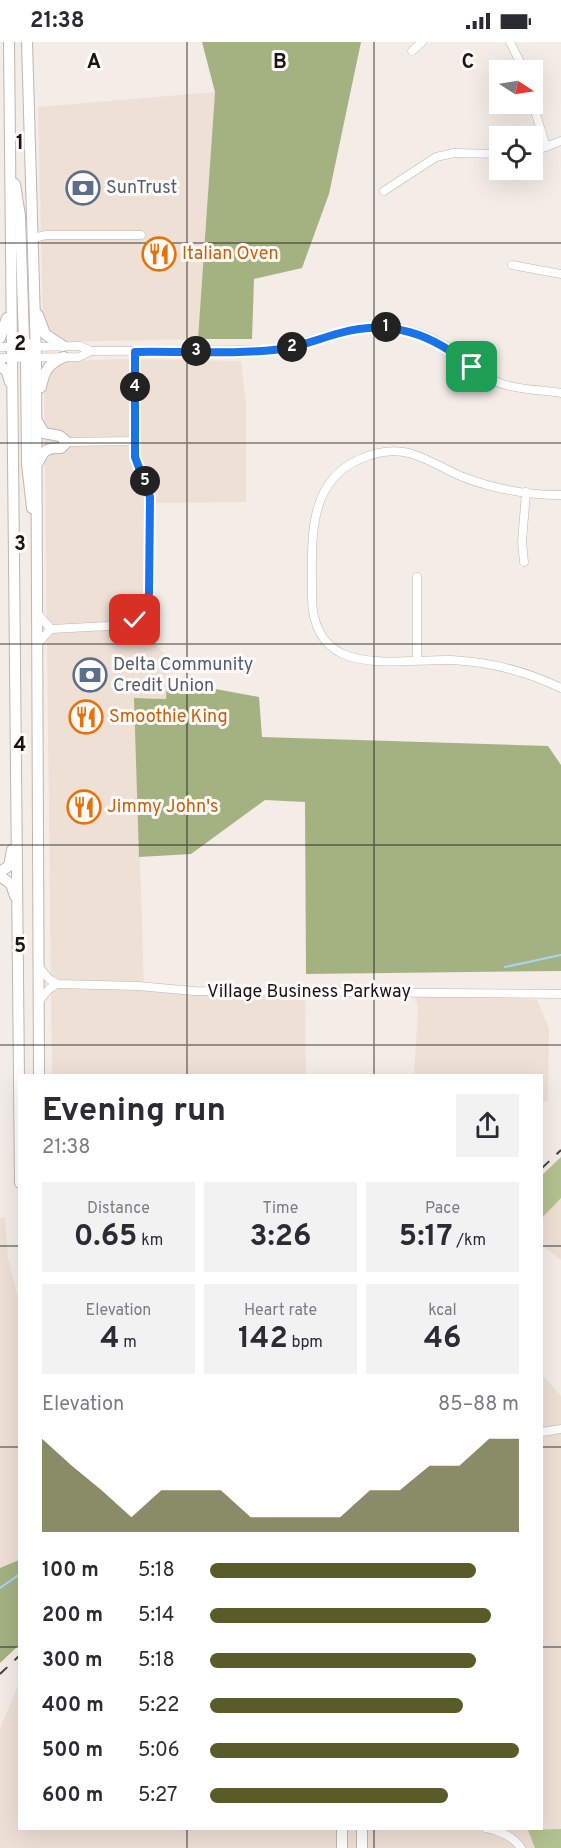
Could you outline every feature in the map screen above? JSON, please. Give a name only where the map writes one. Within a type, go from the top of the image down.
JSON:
[{"type":"main road","points":[[9,42],[19,1074]]},
{"type":"main road","points":[[27,42],[35,306],[27,464],[38,532]]},
{"type":"main road","points":[[10,152],[20,216],[23,327],[31,352],[37,422],[39,1074]]},
{"type":"main road","points":[[0,338],[6,326],[10,279]]},
{"type":"main road","points":[[35,306],[45,334],[63,351],[43,376],[37,422],[45,433],[60,436],[67,442],[61,448],[48,448],[43,452],[37,467]]},
{"type":"main road","points":[[12,352],[31,352]]},
{"type":"main road","points":[[0,365],[7,372],[13,392]]},
{"type":"main road","points":[[16,763],[12,797],[12,859],[9,866],[0,874],[11,884],[18,910]]},
{"type":"main road","points":[[342,1830],[342,1848]]},
{"type":"main road","points":[[362,1830],[362,1848]]},
{"type":"street","points":[[412,51],[422,42]]},
{"type":"street","points":[[510,42],[519,60]]},
{"type":"street","points":[[536,114],[546,147]]},
{"type":"street","points":[[543,148],[561,141]]},
{"type":"street","points":[[384,191],[435,157],[454,153],[489,154]]},
{"type":"street","points":[[33,238],[46,235],[141,235]]},
{"type":"street","points":[[512,265],[561,274]]},
{"type":"street","points":[[31,352],[63,351],[80,346],[91,351],[135,352],[284,349],[343,332],[382,326],[419,333],[436,341],[483,375],[513,388],[561,393]]},
{"type":"street","points":[[0,347],[12,352]]},
{"type":"street","points":[[0,358],[12,352]]},
{"type":"street","points":[[36,645],[51,629],[128,625],[147,605],[150,497],[137,466],[135,352]]},
{"type":"street","points":[[67,442],[135,441]]},
{"type":"street","points":[[561,495],[501,489],[477,482],[428,460],[397,451],[373,454],[343,468],[330,482],[315,515],[312,535],[312,602],[317,631],[335,650],[346,656],[364,660],[486,664],[539,677],[561,688]]},
{"type":"street","points":[[524,562],[522,542],[525,492]]},
{"type":"street","points":[[417,577],[417,660]]},
{"type":"street","points":[[37,613],[51,629]]},
{"type":"street","points":[[0,874],[18,874]]},
{"type":"street","points":[[38,965],[42,973],[57,984],[43,995],[38,1003]]},
{"type":"street","name":"Village Business Parkway","points":[[57,984],[138,986],[194,991],[561,994]]},
{"type":"street","points":[[543,1432],[561,1429]]},
{"type":"street","points":[[497,1830],[517,1841],[521,1848]]},
{"type":"shaded area","points":[[215,92],[198,339],[59,342],[43,329],[38,107]]},
{"type":"shaded area","points":[[123,359],[241,361],[246,404],[246,502],[152,503],[152,611],[136,624],[167,656],[167,699],[135,698],[144,990],[305,987],[306,1074],[52,1074],[44,383],[49,370],[67,361]]},
{"type":"shaded area","points":[[413,989],[537,1000],[549,1028],[548,1101],[543,1101],[543,1074],[414,1074],[418,1008]]},
{"type":"shaded area","points":[[561,1198],[561,1260],[543,1246],[543,1217]]},
{"type":"shaded area","points":[[5,1217],[8,1258],[18,1298],[18,1561],[0,1568],[0,1218]]},
{"type":"shaded area","points":[[543,1375],[561,1396],[561,1829],[543,1830]]},
{"type":"shaded area","points":[[18,1686],[18,1830],[528,1830],[535,1848],[0,1848],[0,1728]]},
{"type":"green space","points":[[202,42],[361,42],[329,194],[302,268],[254,279],[252,339],[198,339],[215,92]]},
{"type":"green space","points":[[167,680],[259,697],[262,737],[548,746],[561,765],[561,971],[306,974],[305,802],[265,800],[191,854],[139,857],[134,698],[166,699]]},
{"type":"green space","points":[[561,1157],[561,1198],[543,1217],[543,1174]]},
{"type":"green space","points":[[18,1560],[18,1646],[0,1663],[0,1568]]},
{"type":"green space","points":[[561,1829],[561,1848],[535,1848],[528,1830]]},
{"type":"waterway","points":[[505,967],[561,955]]},
{"type":"waterway","points":[[0,1588],[18,1575]]},
{"type":"railway","points":[[543,1167],[561,1150]]},
{"type":"railway","points":[[0,1674],[18,1657]]},
{"type":"place","name":"SunTrust","points":[[83,188]]},
{"type":"place","name":"Italian Oven","points":[[159,254]]},
{"type":"place","name":"Delta Community Credit Union","points":[[90,675]]},
{"type":"place","name":"Smoothie King","points":[[86,717]]},
{"type":"place","name":"Jimmy John's","points":[[84,807]]},
{"type":"route","points":[[135,620],[147,605],[149,593],[151,515],[149,489],[135,457],[135,352],[284,349],[343,332],[382,326],[419,333],[450,349],[472,367]]}]
